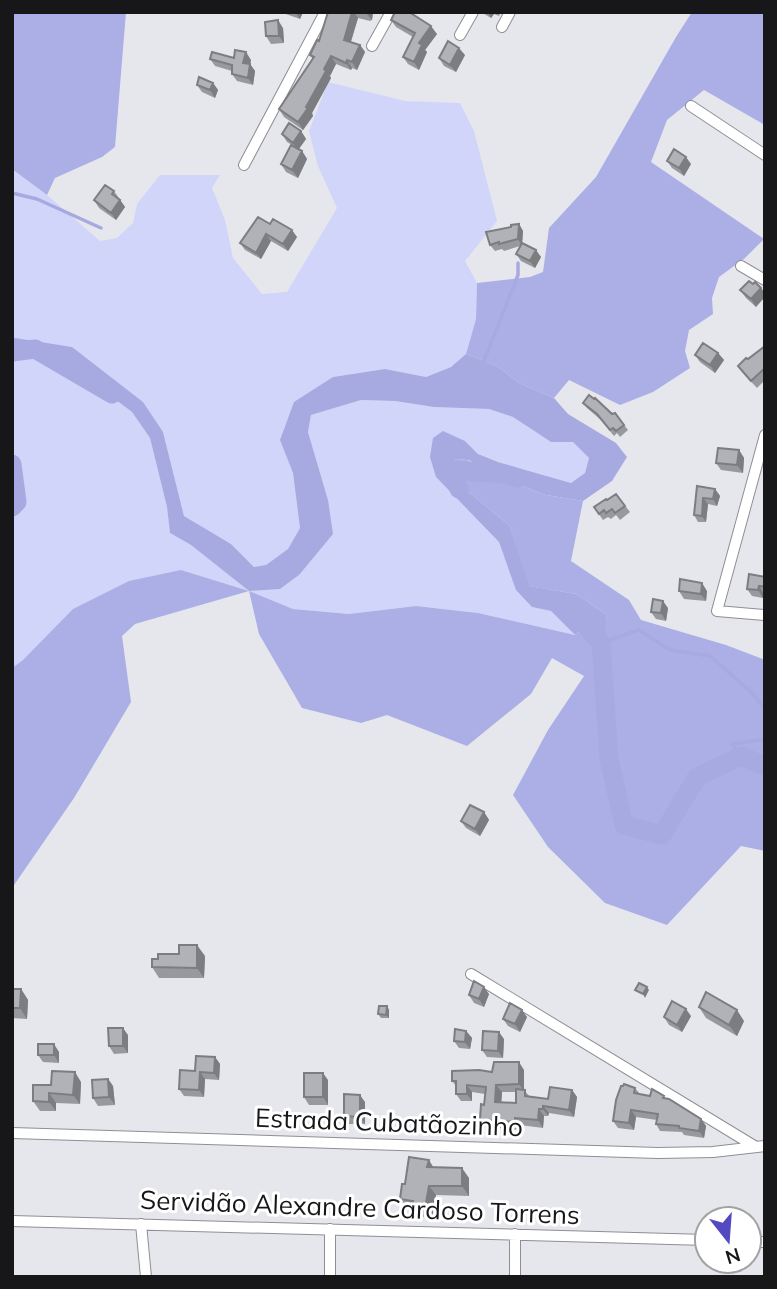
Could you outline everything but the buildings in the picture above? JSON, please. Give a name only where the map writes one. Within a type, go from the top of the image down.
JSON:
[{"type":"street","points":[[244,164],[325,12]]},
{"type":"street","points":[[372,46],[391,12]]},
{"type":"street","points":[[460,35],[473,12]]},
{"type":"street","points":[[502,27],[510,12]]},
{"type":"street","points":[[691,106],[765,155]]},
{"type":"street","points":[[740,266],[765,280]]},
{"type":"street","points":[[765,435],[717,611],[765,615]]},
{"type":"street","points":[[471,974],[760,1147]]},
{"type":"street","name":"Estrada Cubatãozinho","points":[[12,1133],[658,1153],[713,1152],[760,1147]]},
{"type":"street","name":"Servidão Alexandre Cardoso Torrens","points":[[12,1220],[693,1240]]},
{"type":"street","points":[[141,1224],[146,1277]]},
{"type":"street","points":[[330,1229],[330,1277]]},
{"type":"street","points":[[514,1277],[515,1234]]},
{"type":"shaded area","points":[[12,12],[126,12],[115,147],[102,157],[55,178],[47,195],[12,169]]},
{"type":"shaded area","points":[[692,12],[765,12],[765,125],[704,90],[667,120],[651,162],[764,239],[745,258],[719,277],[712,298],[713,314],[689,330],[685,351],[690,368],[653,392],[620,405],[569,380],[554,398],[519,383],[497,366],[466,354],[476,319],[477,283],[530,277],[543,272],[549,228],[596,177]]},
{"type":"shaded area","points":[[328,82],[405,101],[460,103],[474,131],[497,221],[465,261],[477,283],[476,319],[466,354],[451,367],[426,377],[385,369],[333,377],[281,440],[293,473],[300,528],[288,549],[266,565],[254,567],[231,544],[184,516],[163,432],[72,347],[12,339],[12,169],[100,241],[117,238],[133,223],[137,204],[160,175],[220,175],[212,188],[225,220],[233,258],[262,294],[287,292],[337,208],[318,166],[309,131]]},
{"type":"shaded area","points":[[12,339],[72,347],[143,402],[163,432],[184,516],[231,544],[254,567],[266,565],[288,549],[300,528],[293,473],[280,440],[294,402],[333,377],[385,369],[426,377],[451,367],[466,354],[497,366],[519,383],[554,398],[568,414],[616,443],[627,457],[612,481],[583,501],[546,495],[468,460],[456,459],[453,465],[465,489],[510,526],[529,586],[576,594],[607,615],[602,656],[591,623],[575,635],[551,611],[532,607],[516,590],[499,542],[436,477],[430,457],[433,438],[443,431],[465,441],[478,454],[571,483],[585,473],[589,458],[573,442],[551,442],[513,417],[489,409],[361,400],[311,415],[308,432],[328,500],[333,534],[299,575],[280,589],[249,591],[191,545],[170,533],[167,507],[150,438],[132,412],[63,360],[12,355]]},
{"type":"shaded area","points":[[12,355],[63,360],[132,412],[150,438],[167,507],[170,533],[191,545],[249,591],[181,570],[12,668]]},
{"type":"shaded area","points":[[361,400],[489,409],[513,417],[551,442],[573,442],[589,458],[585,473],[571,483],[498,462],[478,454],[465,441],[436,477],[499,542],[532,607],[551,611],[575,635],[478,613],[416,606],[349,614],[293,609],[249,591],[280,589],[299,575],[328,500],[308,432],[311,415]]},
{"type":"shaded area","points":[[456,459],[467,460],[546,495],[583,501],[571,561],[629,600],[641,620],[726,645],[765,660],[765,851],[741,846],[667,925],[605,903],[548,847],[513,795],[548,730],[584,676],[552,658],[531,694],[467,746],[387,715],[361,723],[302,708],[259,634],[249,591],[293,609],[349,614],[416,606],[478,613],[575,635],[591,623],[601,654],[607,615],[576,594],[528,586],[510,526],[465,489],[453,465]]},
{"type":"shaded area","points":[[181,570],[249,591],[135,624],[122,636],[131,702],[74,798],[12,888],[12,668],[73,609],[129,581]]},
{"type":"waterway","points":[[12,193],[37,199],[101,228]]},
{"type":"waterway","points":[[483,363],[518,275],[518,263]]},
{"type":"waterway","points":[[12,352],[35,349],[112,394]]},
{"type":"waterway","points":[[12,464],[17,502],[12,507]]},
{"type":"waterway","points":[[459,489],[451,470],[505,474],[518,478]]},
{"type":"waterway","points":[[570,609],[601,643],[609,759],[624,825],[662,835],[697,777],[741,756],[765,766]]},
{"type":"waterway","points":[[601,643],[639,630],[670,650],[710,656],[765,708]]},
{"type":"waterway","points":[[741,756],[732,744],[765,739]]}]
